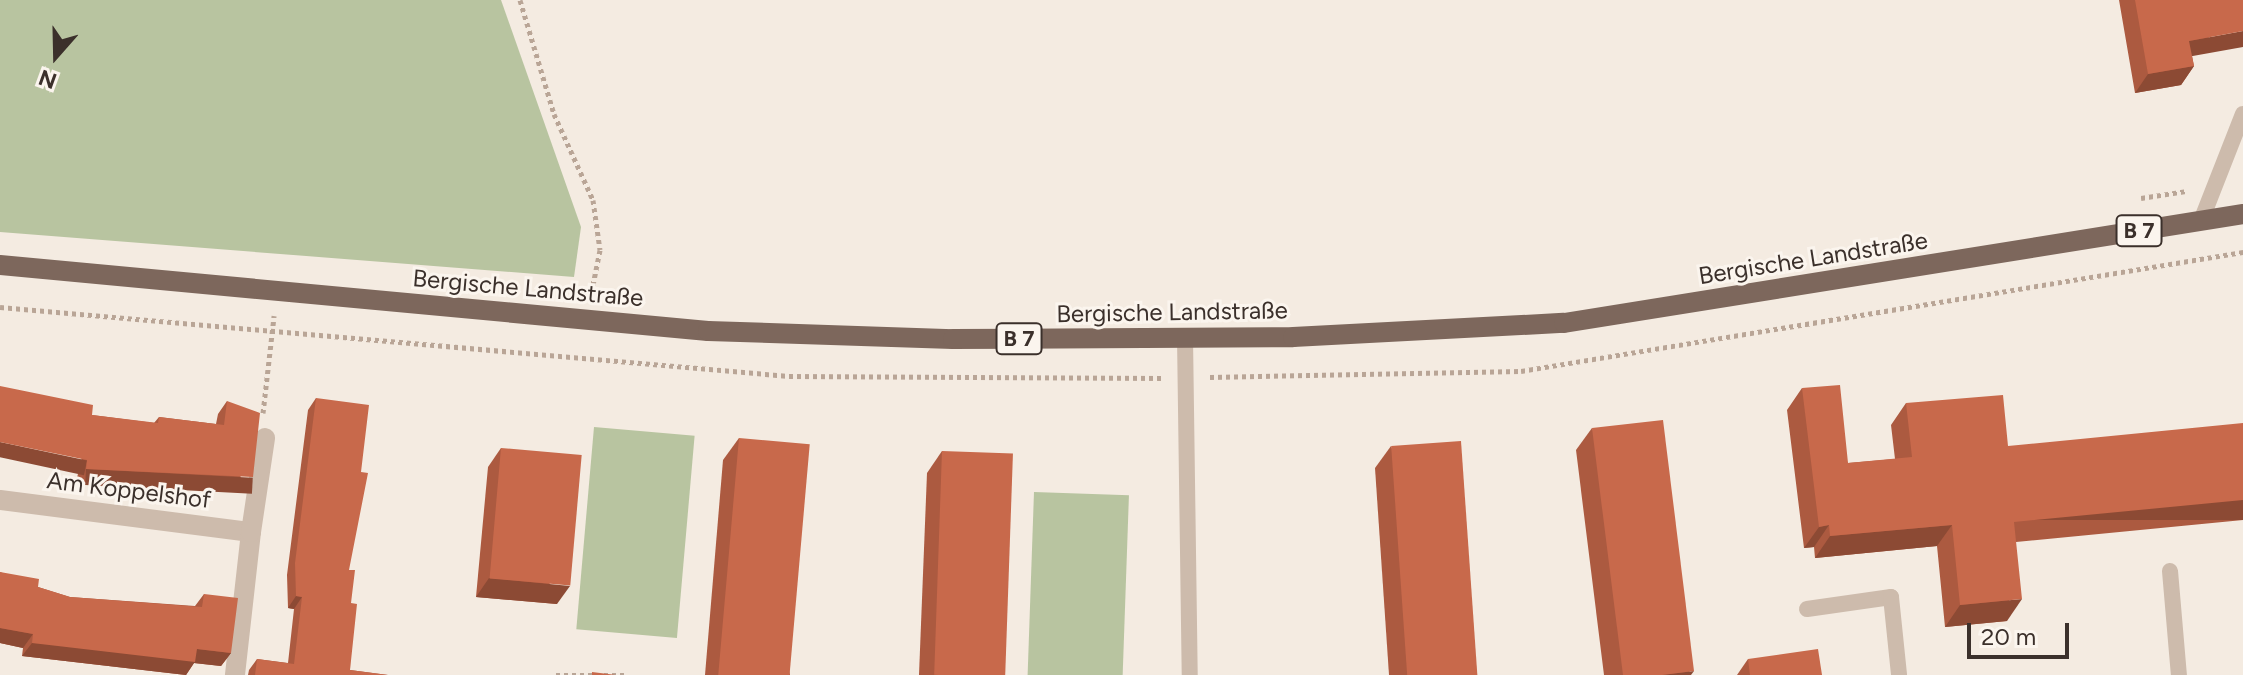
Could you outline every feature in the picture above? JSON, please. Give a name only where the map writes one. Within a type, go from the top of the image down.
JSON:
[{"type":"main road","name":"Bergische Landstraße","points":[[0,265],[590,320],[835,337],[1185,337],[1564,323],[2243,214]]},
{"type":"street","points":[[235,675],[265,438]]},
{"type":"street","name":"Am Koppelshof","points":[[0,500],[251,532]]},
{"type":"lane","points":[[2201,221],[2243,114]]},
{"type":"lane","points":[[1185,337],[1190,675]]},
{"type":"lane","points":[[2170,571],[2179,675]]},
{"type":"lane","points":[[1807,609],[1891,597],[1899,675]]},
{"type":"path","points":[[520,0],[554,114],[593,200],[600,250],[590,320]]},
{"type":"path","points":[[265,438],[272,332]]},
{"type":"path","points":[[556,675],[628,675]]},
{"type":"green space","points":[[0,0],[501,0],[581,227],[574,277],[0,232]]},
{"type":"green space","points":[[594,427],[695,436],[677,638],[576,629]]},
{"type":"green space","points":[[1034,492],[1129,495],[1123,675],[1028,675]]},
{"type":"building","points":[[2135,0],[2243,0],[2243,31],[2189,41],[2194,66],[2148,74]]},
{"type":"building","points":[[1840,385],[1848,463],[1912,457],[1906,403],[2003,395],[2008,446],[2243,423],[2243,500],[2014,522],[2022,599],[1960,605],[1952,525],[1830,536],[1829,525],[1819,527],[1802,388]]},
{"type":"building","points":[[0,386],[93,405],[92,415],[158,423],[159,417],[224,425],[227,401],[260,413],[253,477],[86,469],[87,460],[0,442]]},
{"type":"building","points":[[316,398],[369,405],[361,472],[368,473],[349,570],[355,570],[351,603],[357,604],[350,670],[388,675],[255,675],[257,659],[294,664],[302,597],[296,596],[295,563]]},
{"type":"building","points":[[1663,420],[1694,671],[1623,675],[1592,428]]},
{"type":"building","points":[[739,438],[810,444],[790,675],[718,675]]},
{"type":"building","points":[[1461,441],[1477,675],[1407,675],[1391,446]]},
{"type":"building","points":[[501,448],[582,455],[570,586],[490,579]]},
{"type":"building","points":[[942,451],[1013,453],[1005,675],[934,675]]},
{"type":"building","points":[[0,572],[39,579],[38,587],[70,597],[202,607],[204,594],[238,598],[231,653],[197,649],[195,662],[32,643],[33,634],[0,628]]},
{"type":"building","points":[[1818,649],[1822,675],[1750,675],[1748,659]]}]
